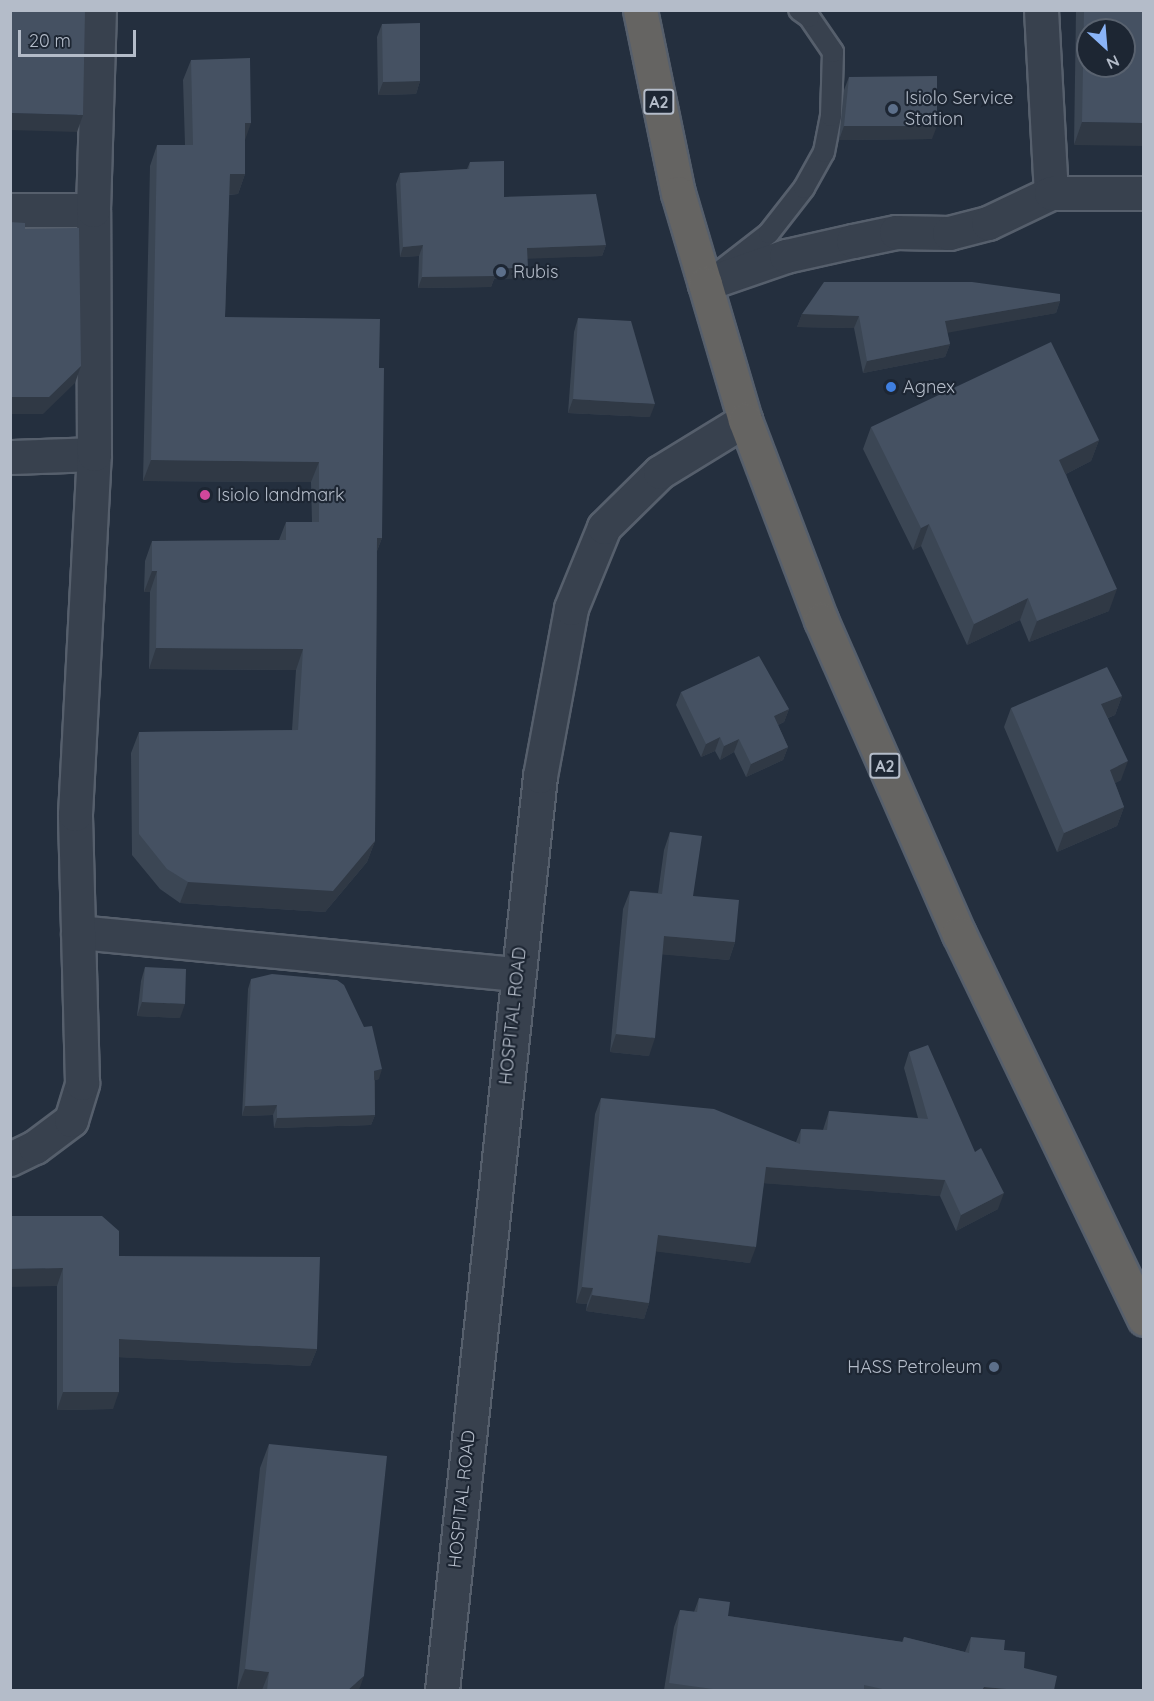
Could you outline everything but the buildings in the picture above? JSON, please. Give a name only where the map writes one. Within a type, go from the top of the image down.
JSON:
[{"type":"highway","name":"A2","points":[[640,10],[678,193],[745,420],[820,620],[949,912],[1143,1319]]},
{"type":"street","points":[[10,1159],[35,1147],[71,1120],[82,1083],[75,814],[94,454],[93,210],[99,10]]},
{"type":"street","points":[[1041,10],[1051,193]]},
{"type":"street","points":[[705,284],[786,256],[853,241],[896,232],[949,233],[978,226],[1051,193],[1143,192]]},
{"type":"street","points":[[10,210],[93,210]]},
{"type":"street","name":"HOSPITAL ROAD","points":[[442,1690],[540,776],[571,608],[604,527],[660,472],[745,420]]},
{"type":"street","points":[[10,457],[94,454]]},
{"type":"street","points":[[78,932],[518,974]]},
{"type":"lane","points":[[705,284],[769,233],[804,188],[824,152],[831,116],[833,52],[809,17],[799,10]]},
{"type":"place","name":"Isiolo Service Station","points":[[893,109]]},
{"type":"place","name":"Rubis","points":[[501,272]]},
{"type":"place","name":"Agnex","points":[[891,387]]},
{"type":"place","name":"Isiolo landmark","points":[[205,495]]},
{"type":"place","name":"HASS Petroleum","points":[[994,1367]]}]
